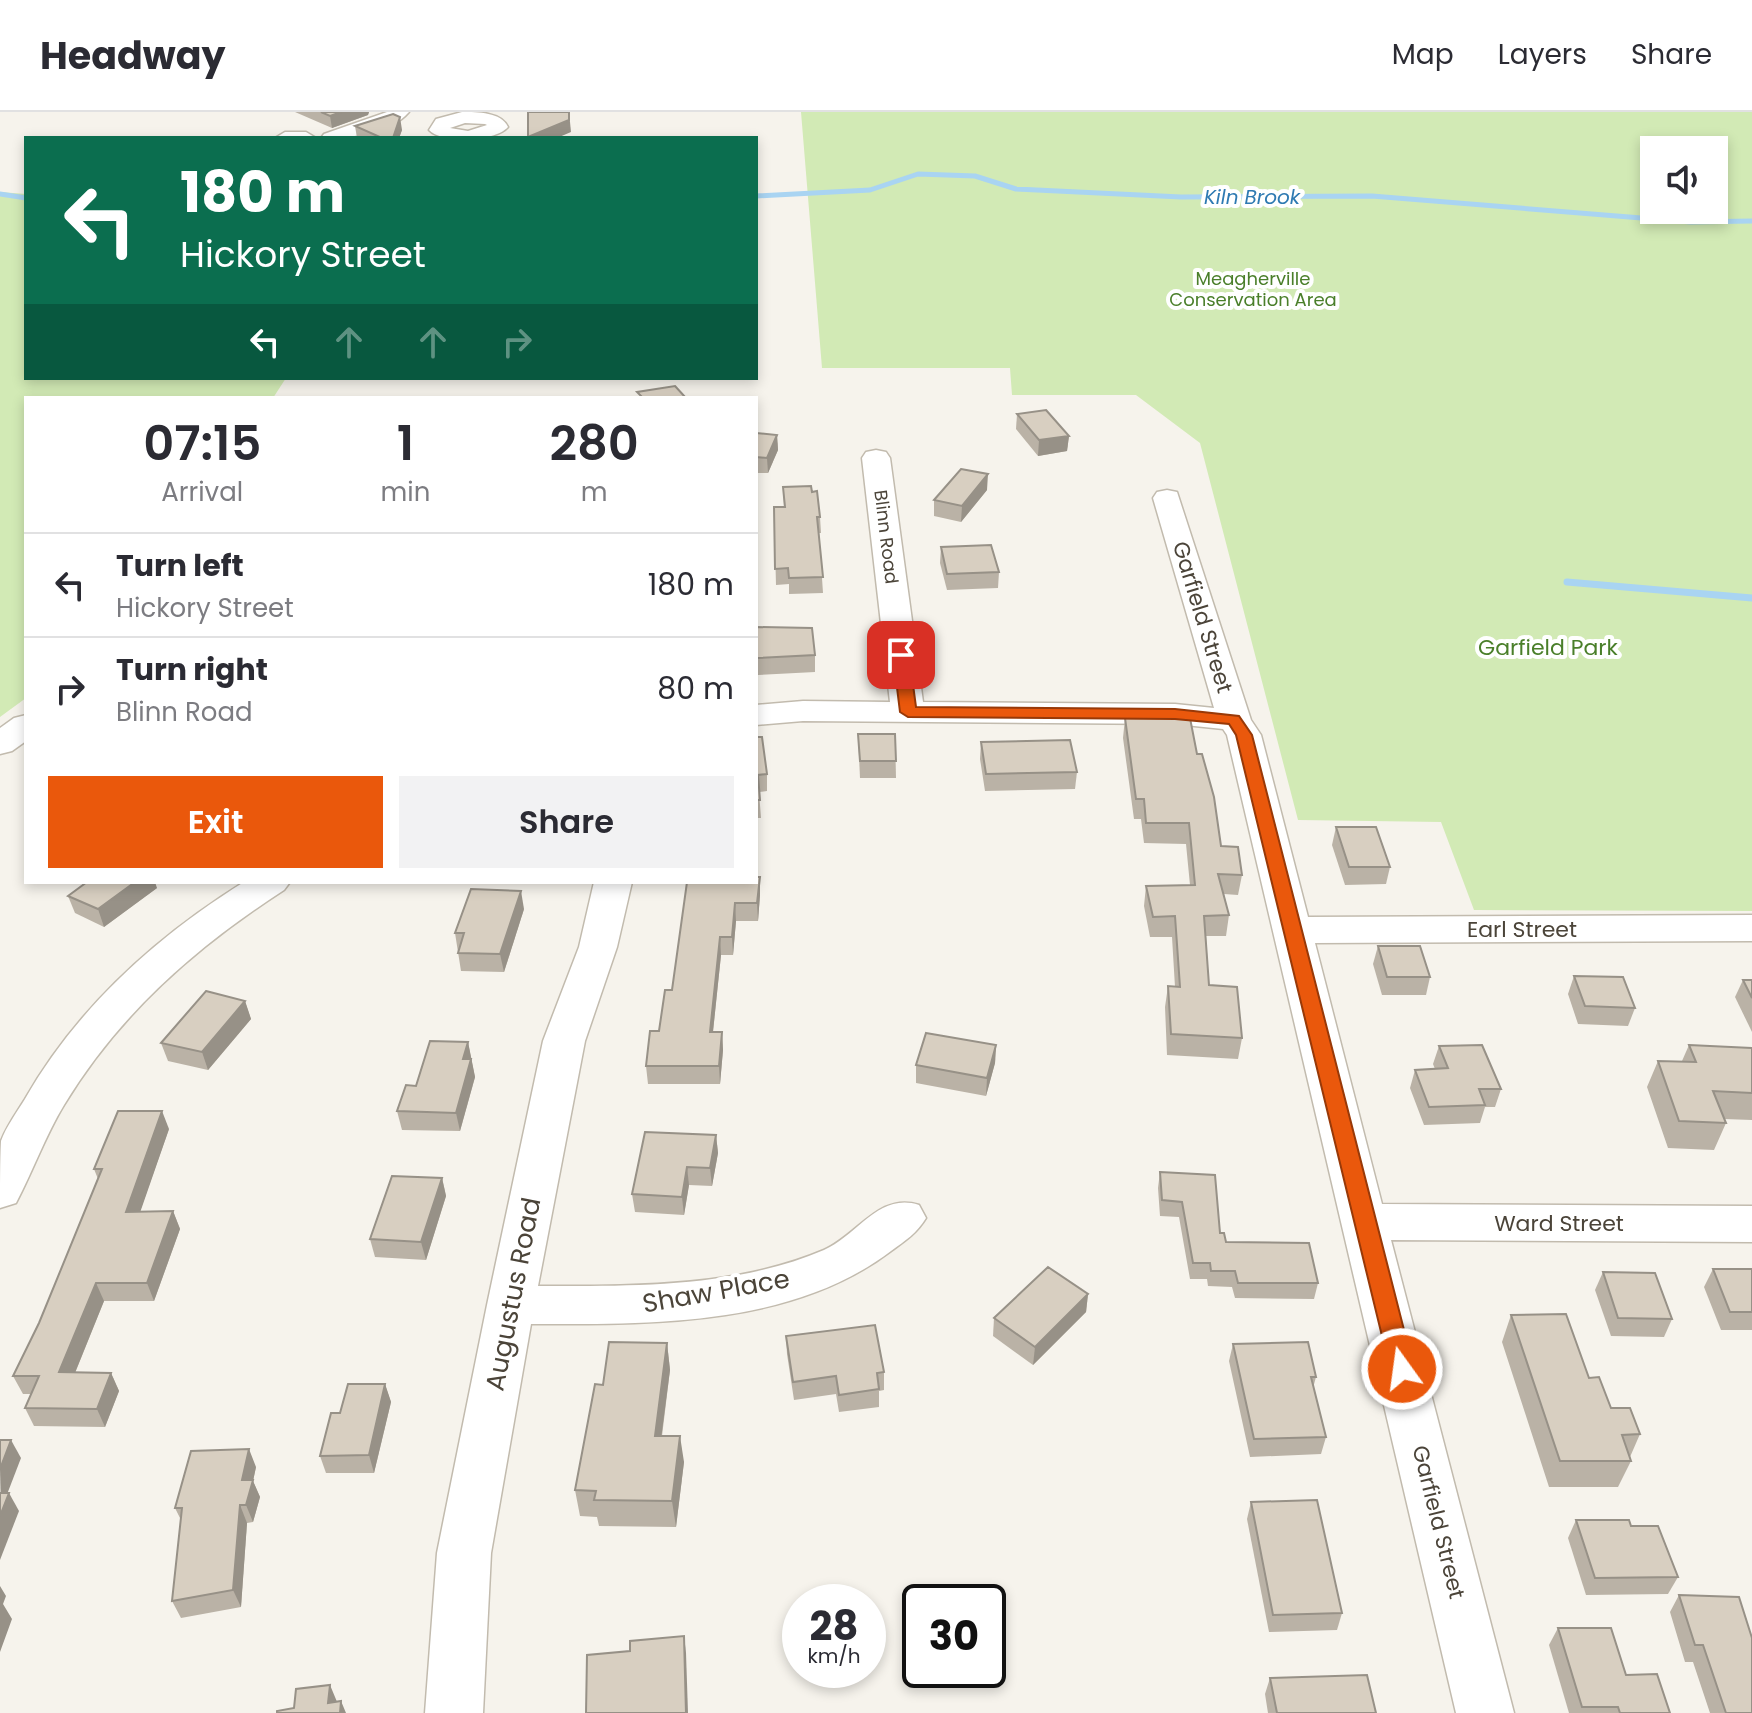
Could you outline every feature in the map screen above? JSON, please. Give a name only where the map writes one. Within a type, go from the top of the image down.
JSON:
[{"type":"street","points":[[340,136],[417,118]]},
{"type":"street","name":"Blinn Road","points":[[876,458],[908,712]]},
{"type":"street","name":"Garfield Street","points":[[1167,498],[1234,720],[1244,735],[1485,1713]]},
{"type":"street","points":[[758,715],[803,711],[1175,714],[1234,720]]},
{"type":"street","points":[[0,744],[24,726]]},
{"type":"street","points":[[0,1191],[24,1137],[71,1060],[113,1006],[178,945],[268,884]]},
{"type":"street","name":"Augustus Road","points":[[454,1713],[464,1553],[511,1305],[564,1041],[598,947],[613,884]]},
{"type":"street","name":"Earl Street","points":[[1293,930],[1752,928]]},
{"type":"street","name":"Shaw Place","points":[[511,1305],[652,1305],[767,1288],[843,1262],[903,1218]]},
{"type":"street","name":"Ward Street","points":[[1365,1222],[1752,1224]]},
{"type":"green space","points":[[801,112],[1752,112],[1752,911],[1474,910],[1441,822],[1298,820],[1200,443],[1136,395],[1012,395],[1010,368],[822,368]]},
{"type":"green space","points":[[0,192],[24,194],[24,380],[285,380],[274,396],[24,396],[24,699],[0,717]]},
{"type":"building","points":[[528,112],[569,112],[569,120],[528,136]]},
{"type":"building","points":[[393,114],[400,117],[394,136],[378,136],[355,126]]},
{"type":"building","points":[[675,386],[684,396],[641,396],[637,392]]},
{"type":"building","points":[[1046,410],[1069,436],[1039,440],[1017,414]]},
{"type":"building","points":[[758,433],[777,435],[767,458],[758,457]]},
{"type":"building","points":[[961,469],[988,474],[962,506],[934,500]]},
{"type":"building","points":[[811,486],[812,492],[817,491],[823,577],[789,578],[788,568],[775,569],[774,507],[785,507],[783,487]]},
{"type":"building","points":[[991,545],[999,572],[947,574],[941,547]]},
{"type":"building","points":[[758,627],[812,628],[815,655],[758,658]]},
{"type":"building","points":[[1125,718],[1190,718],[1197,754],[1202,754],[1214,797],[1221,846],[1238,847],[1242,875],[1218,874],[1229,915],[1204,916],[1209,985],[1237,987],[1242,1038],[1171,1034],[1168,986],[1180,987],[1175,916],[1153,917],[1146,886],[1195,885],[1189,823],[1146,823],[1144,799],[1136,799]]},
{"type":"building","points":[[858,734],[895,734],[896,761],[860,761]]},
{"type":"building","points":[[758,737],[762,737],[767,774],[758,775]]},
{"type":"building","points":[[1070,740],[1077,772],[986,774],[981,742]]},
{"type":"building","points":[[1336,827],[1376,827],[1390,867],[1349,867]]},
{"type":"building","points":[[760,877],[757,903],[735,903],[732,937],[720,937],[710,1032],[722,1032],[719,1066],[646,1066],[650,1031],[659,1031],[665,990],[672,990],[687,884],[758,884]]},
{"type":"building","points":[[84,884],[132,884],[98,909],[68,896]]},
{"type":"building","points":[[471,889],[521,891],[500,954],[458,953],[464,933],[455,933]]},
{"type":"building","points":[[1378,946],[1420,946],[1430,977],[1387,977]]},
{"type":"building","points":[[1574,976],[1623,977],[1635,1008],[1585,1006]]},
{"type":"building","points":[[1743,980],[1752,980],[1752,998]]},
{"type":"building","points":[[206,991],[245,1001],[202,1052],[161,1043]]},
{"type":"building","points":[[926,1033],[996,1045],[987,1078],[916,1065]]},
{"type":"building","points":[[430,1041],[468,1042],[463,1059],[471,1059],[456,1113],[397,1111],[406,1085],[416,1086]]},
{"type":"building","points":[[1482,1045],[1501,1089],[1479,1089],[1485,1105],[1429,1107],[1415,1070],[1448,1068],[1439,1046]]},
{"type":"building","points":[[1689,1045],[1752,1048],[1752,1093],[1713,1091],[1726,1123],[1679,1121],[1658,1061],[1696,1062]]},
{"type":"building","points":[[118,1111],[162,1111],[126,1212],[173,1211],[147,1283],[96,1283],[59,1372],[111,1373],[97,1409],[25,1408],[39,1376],[13,1376],[39,1323],[102,1169],[94,1169]]},
{"type":"building","points":[[645,1132],[716,1135],[710,1168],[687,1167],[682,1197],[632,1194]]},
{"type":"building","points":[[1160,1172],[1215,1175],[1220,1233],[1224,1233],[1226,1242],[1309,1243],[1318,1283],[1238,1283],[1235,1271],[1211,1271],[1210,1263],[1193,1263],[1182,1202],[1162,1200]]},
{"type":"building","points":[[392,1176],[442,1178],[421,1242],[370,1239]]},
{"type":"building","points":[[1048,1267],[1088,1294],[1035,1347],[994,1318]]},
{"type":"building","points":[[1713,1269],[1752,1269],[1752,1312],[1730,1312]]},
{"type":"building","points":[[1603,1272],[1655,1273],[1672,1319],[1618,1318]]},
{"type":"building","points":[[1566,1314],[1589,1378],[1599,1377],[1611,1408],[1630,1408],[1640,1434],[1622,1435],[1631,1461],[1560,1461],[1511,1315]]},
{"type":"building","points":[[875,1325],[884,1372],[877,1373],[879,1389],[839,1395],[836,1376],[793,1382],[786,1336]]},
{"type":"building","points":[[609,1342],[667,1343],[655,1436],[680,1436],[672,1501],[594,1500],[596,1491],[575,1490],[595,1384],[603,1385]]},
{"type":"building","points":[[1308,1342],[1316,1377],[1311,1377],[1326,1437],[1254,1439],[1233,1344]]},
{"type":"building","points":[[348,1384],[385,1384],[369,1455],[320,1456],[331,1413],[340,1413]]},
{"type":"building","points":[[0,1440],[11,1440],[0,1469]]},
{"type":"building","points":[[249,1449],[242,1480],[253,1480],[246,1505],[240,1505],[233,1590],[172,1601],[182,1508],[175,1508],[191,1451]]},
{"type":"building","points":[[0,1493],[9,1493],[0,1516]]},
{"type":"building","points":[[1317,1500],[1342,1613],[1273,1615],[1251,1502]]},
{"type":"building","points":[[1576,1520],[1629,1520],[1631,1526],[1658,1526],[1678,1577],[1595,1578]]},
{"type":"building","points":[[1679,1595],[1739,1597],[1752,1638],[1752,1713],[1726,1713],[1703,1645],[1695,1645]]},
{"type":"building","points":[[1558,1628],[1611,1628],[1626,1675],[1657,1674],[1670,1713],[1620,1713],[1618,1707],[1582,1707]]},
{"type":"building","points":[[684,1636],[686,1713],[586,1713],[587,1655],[630,1651],[630,1641]]},
{"type":"building","points":[[1367,1675],[1376,1713],[1277,1713],[1270,1678]]},
{"type":"building","points":[[330,1685],[328,1703],[341,1701],[340,1713],[277,1713],[294,1708],[296,1689]]},
{"type":"waterway","name":"Kiln Brook","points":[[758,196],[870,190],[918,174],[975,176],[1016,189],[1181,197],[1372,196],[1691,222],[1752,221]]},
{"type":"waterway","name":"Kiln Brook","points":[[0,194],[24,198]]},
{"type":"waterway","points":[[1567,582],[1752,598]]},
{"type":"route","points":[[901,655],[908,712],[1175,714],[1234,720],[1244,735],[1402,1369]]},
{"type":"park label","name":"Meagherville Conservation Area","points":[[1253,289]]},
{"type":"park label","name":"Garfield Park","points":[[1548,647]]}]
